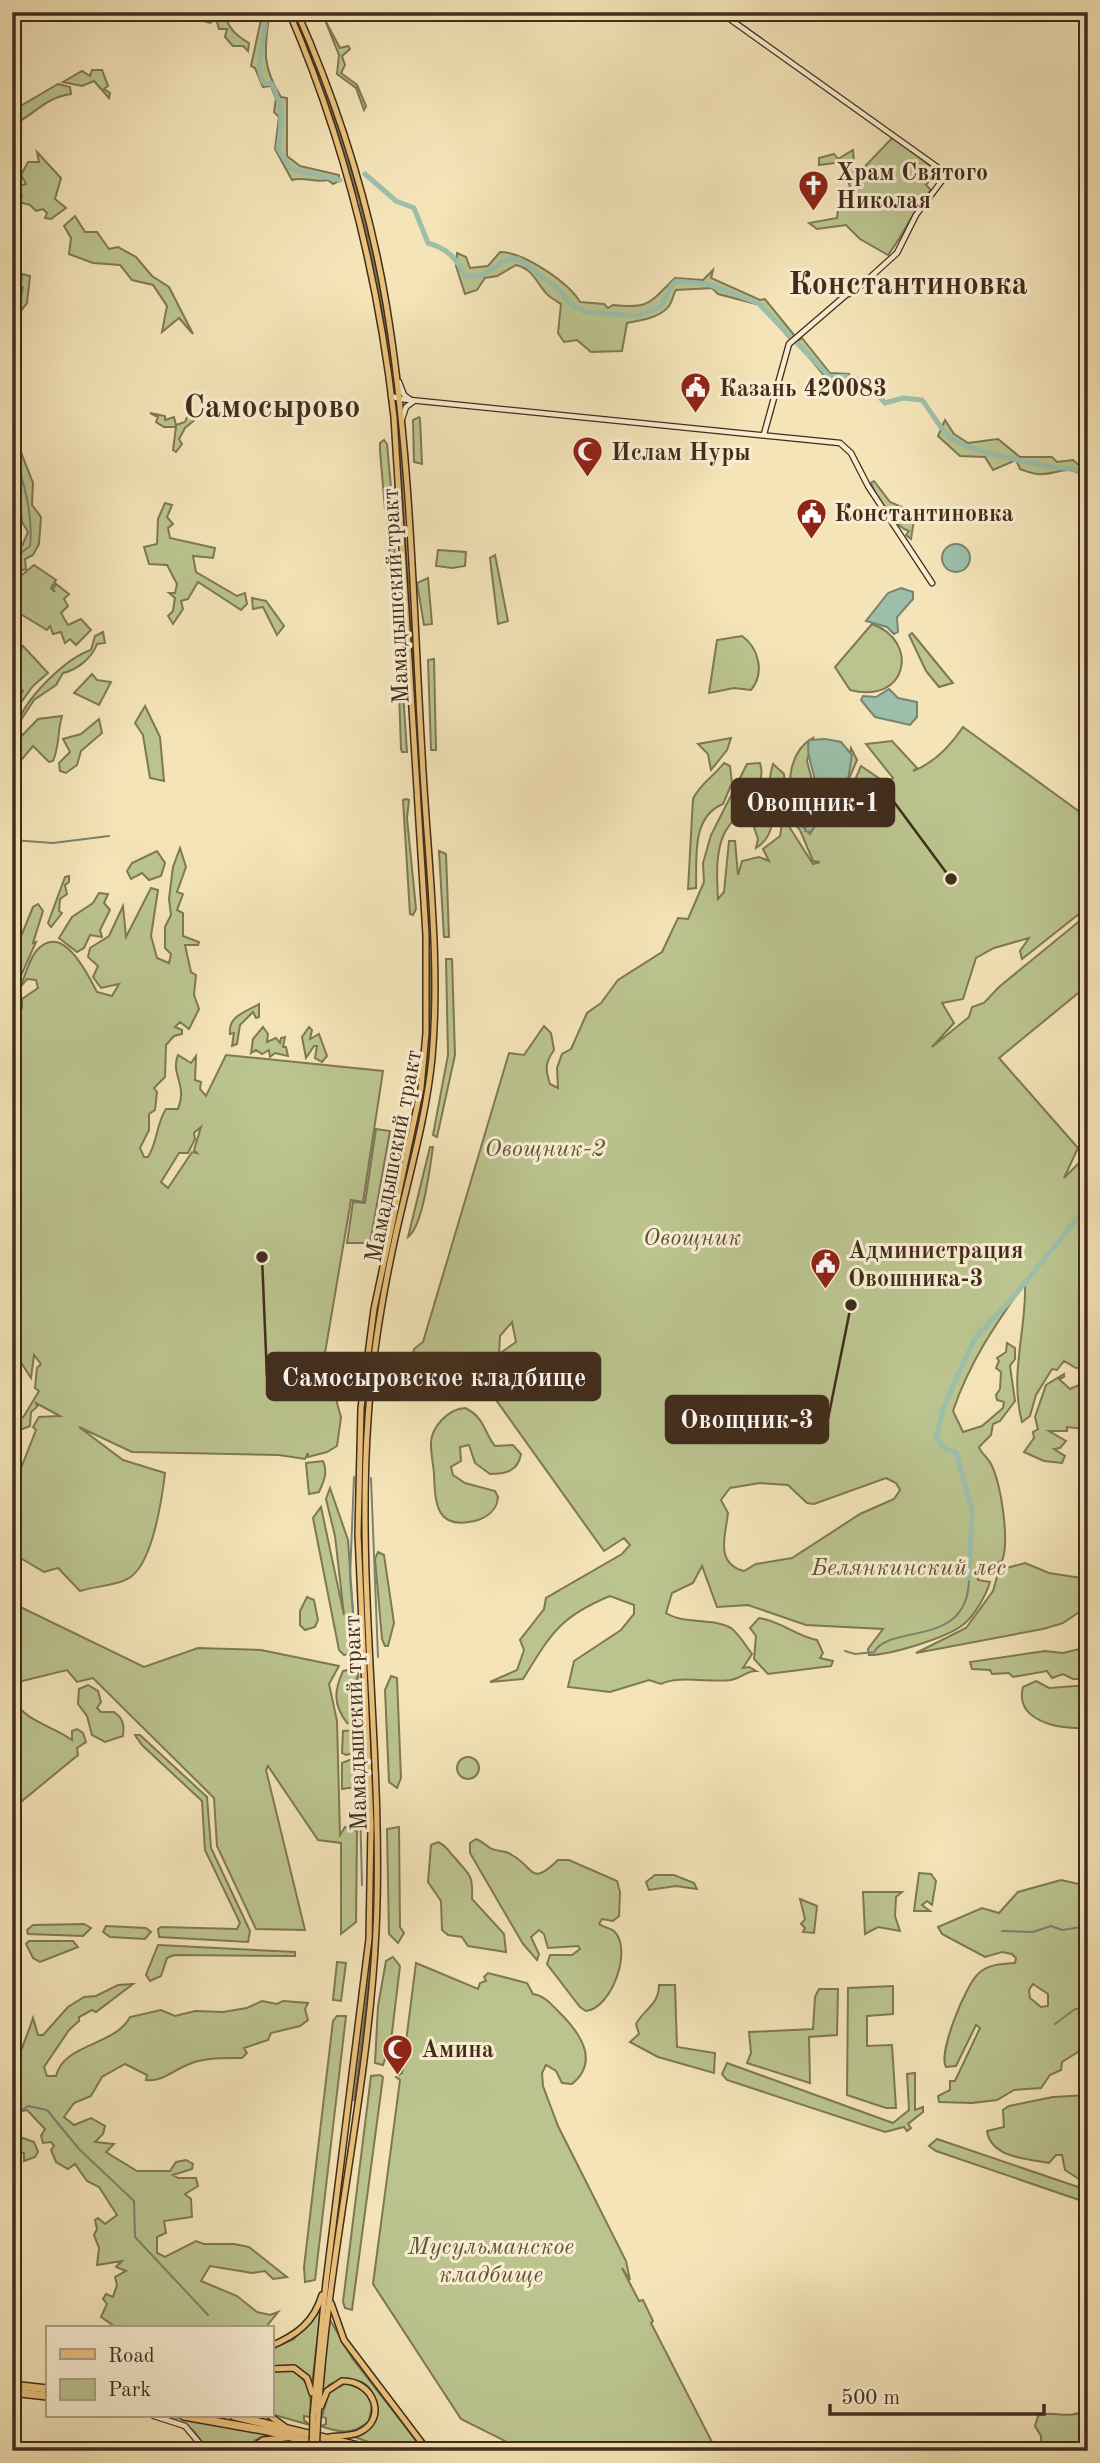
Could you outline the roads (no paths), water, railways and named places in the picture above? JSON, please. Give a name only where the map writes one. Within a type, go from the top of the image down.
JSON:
[{"type":"highway","points":[[12,2385],[46,2389]]},
{"type":"highway","points":[[12,2392],[46,2396]]},
{"type":"highway","points":[[194,2418],[303,2439],[346,2451]]},
{"type":"highway","points":[[244,2418],[379,2451]]},
{"type":"main road","name":"Мамадышский тракт","points":[[289,12],[330,113],[357,206],[380,315],[391,396],[426,935],[426,1033],[421,1088],[374,1309],[361,1408],[358,1534],[371,1863],[368,1947],[352,2109]]},
{"type":"main road","name":"Мамадышский тракт","points":[[297,12],[328,88],[360,190],[385,297],[400,400],[433,941],[434,1034],[421,1127],[385,1289],[369,1409],[365,1534],[377,1813],[376,1912],[373,1978],[352,2109]]},
{"type":"main road","points":[[314,2402],[326,2281],[352,2109]]},
{"type":"main road","points":[[314,2451],[315,2416],[352,2109]]},
{"type":"main road","points":[[273,2345],[303,2329],[316,2311],[326,2281]]},
{"type":"main road","points":[[330,2292],[331,2307],[344,2340],[428,2451]]},
{"type":"main road","points":[[273,2369],[286,2366],[302,2372],[310,2385],[315,2416]]},
{"type":"main road","points":[[315,2416],[327,2391],[342,2381],[359,2384],[372,2395],[374,2412],[366,2428],[330,2437]]},
{"type":"main road","points":[[273,2418],[284,2426]]},
{"type":"main road","points":[[248,2451],[263,2440],[303,2439]]},
{"type":"street","points":[[719,12],[947,174],[916,215],[897,253],[789,344],[764,434]]},
{"type":"street","points":[[397,380],[404,395],[413,401]]},
{"type":"street","points":[[391,396],[400,400],[833,441],[847,448],[932,583]]},
{"type":"street","points":[[401,423],[406,407],[413,401]]},
{"type":"street","points":[[160,2418],[185,2426],[206,2451]]},
{"type":"waterway","points":[[264,12],[265,30],[259,66],[264,83],[272,84],[279,101],[281,124],[278,149],[291,169],[340,180]]},
{"type":"waterway","points":[[365,174],[396,201],[414,208],[428,243],[450,255],[465,276],[481,276],[508,259],[519,259],[558,289],[571,304],[585,312],[637,316],[661,307],[676,281],[707,284],[758,303],[830,377],[855,378],[873,390],[885,403],[903,398],[922,400],[944,431],[961,444],[998,456],[1072,469],[1088,475]]},
{"type":"waterway","points":[[12,318],[19,307],[23,287]]},
{"type":"waterway","points":[[12,444],[26,494],[31,533],[30,546],[12,560]]},
{"type":"waterway","points":[[12,840],[53,843],[109,836]]},
{"type":"waterway","points":[[969,1578],[972,1509],[956,1452],[945,1449],[936,1437],[944,1406],[975,1338],[1011,1300],[1088,1205]]},
{"type":"waterway","points":[[354,1477],[350,1578],[356,1644],[362,1885]]},
{"type":"waterway","points":[[371,1478],[378,1657]]},
{"type":"waterway","points":[[845,1651],[855,1654],[874,1652],[883,1643],[943,1625],[957,1615],[966,1600],[969,1578]]},
{"type":"waterway","points":[[1002,1931],[1033,1932],[1051,1926],[1062,1930],[1088,1926]]},
{"type":"waterway","points":[[1055,2024],[1075,2009],[1079,2009],[1088,1994]]},
{"type":"waterway","points":[[12,2117],[28,2106],[47,2110],[79,2149],[134,2201],[135,2237],[208,2315]]},
{"type":"place","name":"Храм Святого Николая","points":[[813,213]]},
{"type":"place","name":"Казань 420083","points":[[696,415]]},
{"type":"place","name":"Ислам Нуры","points":[[588,479]]},
{"type":"place","name":"Константиновка","points":[[811,540]]},
{"type":"place","name":"Овощник-1","points":[[951,879]]},
{"type":"place","name":"Самосыровское кладбище","points":[[262,1257]]},
{"type":"place","name":"Администрация Овошника-3","points":[[825,1291]]},
{"type":"place","name":"Овощник-3","points":[[851,1305]]},
{"type":"place","name":"Амина","points":[[398,2076]]},
{"type":"district","name":"Константиновка","points":[[908,283]]},
{"type":"district","name":"Самосырово","points":[[272,406]]},
{"type":"park label","name":"Овощник-2","points":[[545,1148]]},
{"type":"park label","name":"Овощник","points":[[692,1237]]},
{"type":"park label","name":"Белянкинский лес","points":[[909,1567]]},
{"type":"park label","name":"Мусульманское кладбище","points":[[491,2260]]}]
